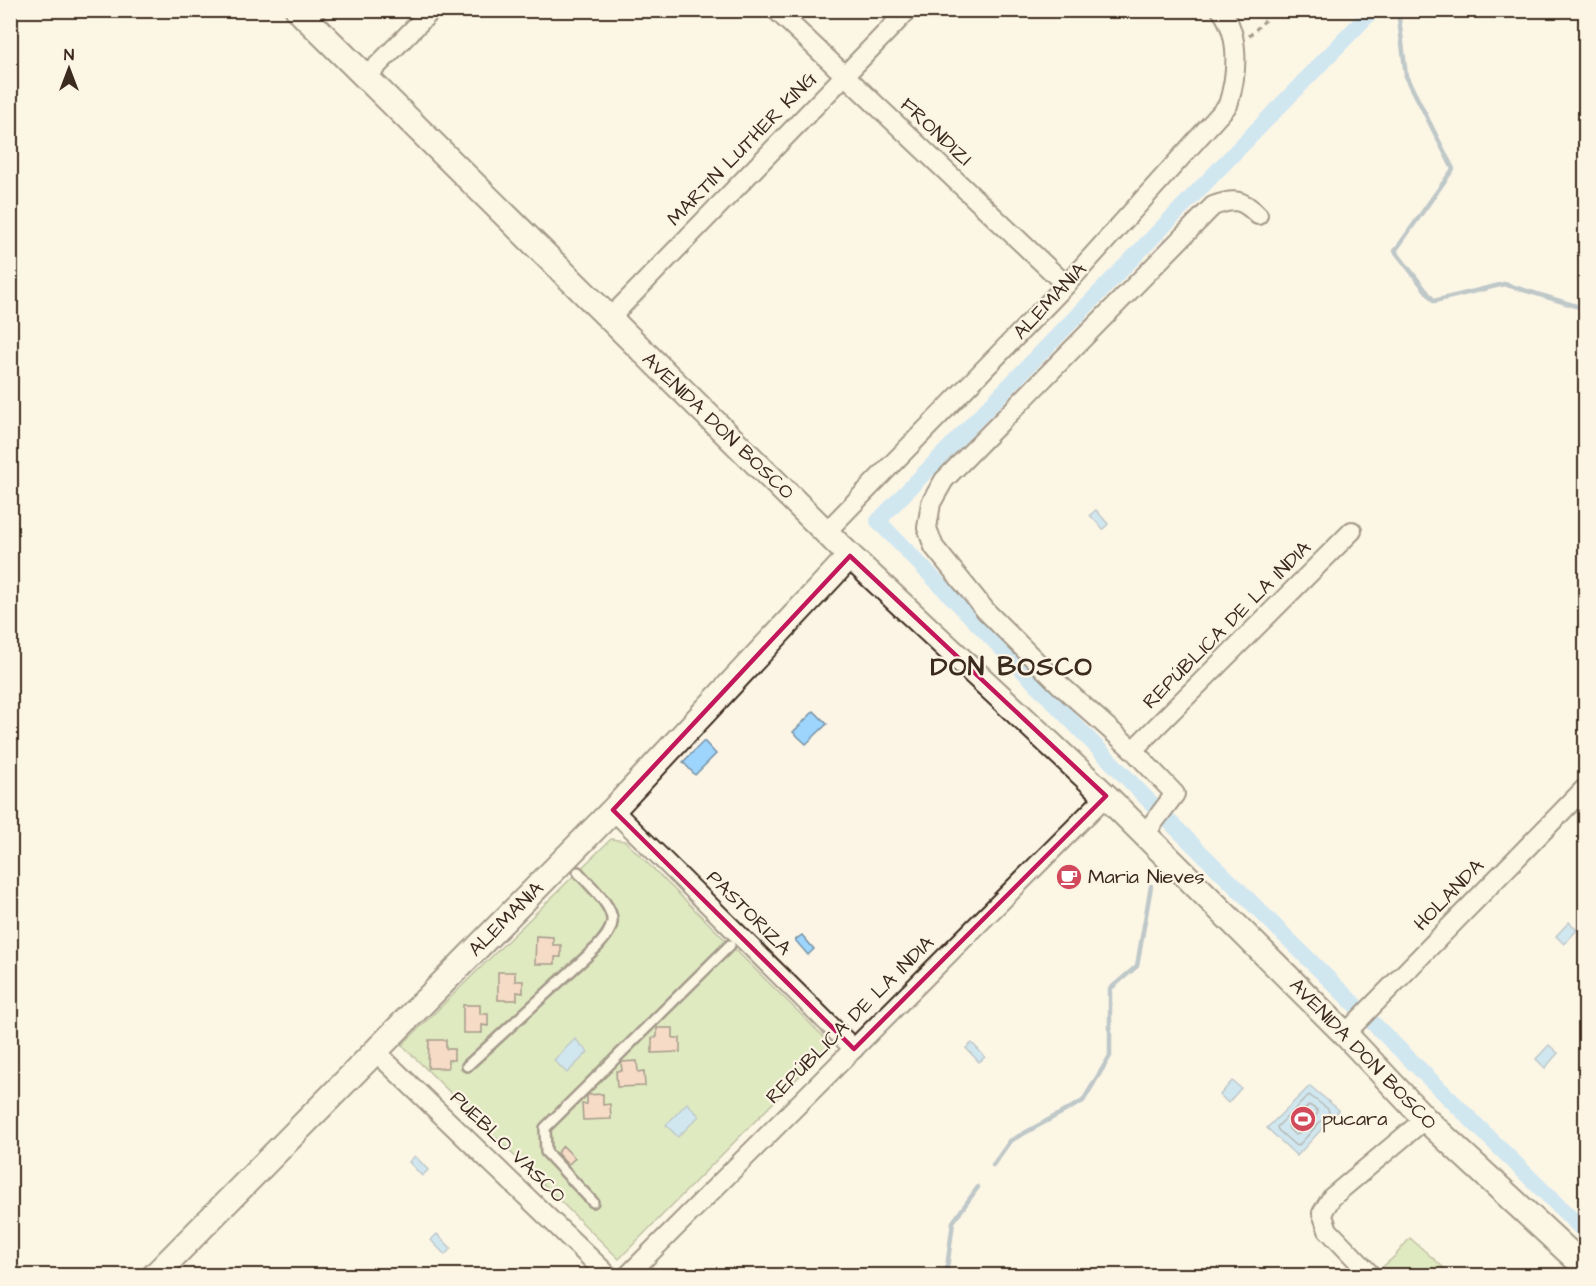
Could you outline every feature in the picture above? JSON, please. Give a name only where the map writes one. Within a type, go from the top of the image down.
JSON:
[{"type":"main road","name":"AVENIDA DON BOSCO","points":[[298,10],[850,556],[1106,796],[1345,1034],[1425,1119],[1585,1265]]},
{"type":"main road","name":"ALEMANIA","points":[[154,1275],[613,810],[850,556]]},
{"type":"street","points":[[365,78],[432,10]]},
{"type":"street","name":"FRONDIZI","points":[[776,10],[1066,285]]},
{"type":"street","name":"MARTIN LUTHER KING","points":[[609,319],[908,10]]},
{"type":"street","name":"ALEMANIA","points":[[826,532],[1066,285],[1228,105],[1234,88],[1234,50],[1231,29],[1221,10]]},
{"type":"street","points":[[1144,835],[1175,794],[1133,750],[1058,683],[986,611],[934,547],[927,528],[931,502],[944,480],[1213,206],[1228,200],[1246,203],[1258,215]]},
{"type":"street","name":"REPÚBLICA DE LA INDIA","points":[[1133,750],[1352,531]]},
{"type":"street","name":"HOLANDA","points":[[1345,1034],[1585,789]]},
{"type":"street","name":"REPÚBLICA DE LA INDIA","points":[[627,1275],[1106,796]]},
{"type":"street","name":"PASTORIZA","points":[[613,810],[854,1049]]},
{"type":"street","name":"PUEBLO VASCO","points":[[375,1051],[609,1275]]},
{"type":"street","points":[[1372,1275],[1328,1230],[1322,1213],[1332,1197],[1425,1119]]},
{"type":"lane","points":[[467,1066],[597,947],[607,935],[612,922],[609,907],[578,872]]},
{"type":"lane","points":[[593,1202],[546,1152],[545,1128],[730,945]]},
{"type":"path","points":[[1234,50],[1276,10]]},
{"type":"highlighted area","points":[[850,556],[1106,796],[854,1049],[613,810]]},
{"type":"green space","points":[[611,839],[625,841],[831,1044],[619,1259],[402,1045]]},
{"type":"green space","points":[[1410,1238],[1444,1268],[1438,1275],[1379,1276],[1376,1273]]},
{"type":"water","points":[[1096,510],[1108,524],[1103,529],[1090,515]]},
{"type":"water","points":[[814,711],[827,724],[806,744],[793,732]]},
{"type":"water","points":[[704,741],[716,754],[695,775],[683,762]]},
{"type":"water","points":[[1569,922],[1577,930],[1564,944],[1556,936]]},
{"type":"water","points":[[802,935],[814,949],[808,955],[795,940]]},
{"type":"water","points":[[575,1039],[588,1052],[567,1073],[554,1060]]},
{"type":"water","points":[[972,1043],[985,1057],[979,1062],[966,1048]]},
{"type":"water","points":[[1549,1045],[1558,1053],[1545,1068],[1536,1059]]},
{"type":"water","points":[[1232,1081],[1241,1088],[1228,1103],[1220,1095]]},
{"type":"water","name":"pucara","points":[[1310,1086],[1339,1110],[1297,1156],[1267,1128]]},
{"type":"water","points":[[687,1103],[699,1116],[678,1137],[666,1125]]},
{"type":"water","points":[[415,1156],[428,1170],[422,1176],[409,1162]]},
{"type":"water","points":[[437,1234],[451,1248],[445,1255],[431,1240]]},
{"type":"building","points":[[536,936],[553,937],[553,945],[561,945],[561,957],[555,957],[555,964],[535,964]]},
{"type":"building","points":[[498,972],[515,972],[515,981],[523,981],[523,993],[517,992],[517,1000],[498,1000]]},
{"type":"building","points":[[463,1005],[480,1005],[480,1014],[488,1014],[488,1026],[482,1025],[482,1033],[463,1033]]},
{"type":"building","points":[[657,1028],[673,1028],[673,1038],[680,1038],[680,1052],[652,1053],[652,1038],[657,1037]]},
{"type":"building","points":[[429,1040],[446,1040],[446,1049],[454,1049],[454,1060],[448,1060],[448,1068],[428,1068]]},
{"type":"building","points":[[637,1061],[638,1072],[644,1071],[645,1086],[617,1087],[616,1071],[622,1071],[621,1062]]},
{"type":"building","points":[[603,1094],[603,1105],[610,1104],[611,1119],[583,1120],[582,1104],[587,1104],[587,1095]]},
{"type":"building","points":[[563,1146],[575,1158],[568,1165],[557,1153]]},
{"type":"waterway","points":[[1152,804],[878,521],[1373,10]]},
{"type":"waterway","points":[[1398,10],[1406,76],[1453,169],[1395,251],[1434,301],[1504,284],[1586,309]]},
{"type":"waterway","points":[[1170,822],[1355,1005]]},
{"type":"waterway","points":[[993,1165],[1010,1141],[1083,1101],[1110,1056],[1110,989],[1137,966],[1151,886]]},
{"type":"waterway","points":[[1373,1023],[1586,1233]]},
{"type":"waterway","points":[[946,1276],[953,1222],[978,1187]]},
{"type":"place","name":"Maria Nieves","points":[[1069,877]]},
{"type":"place","name":"pucara","points":[[1303,1119]]},
{"type":"district","name":"DON BOSCO","points":[[1012,667]]}]
